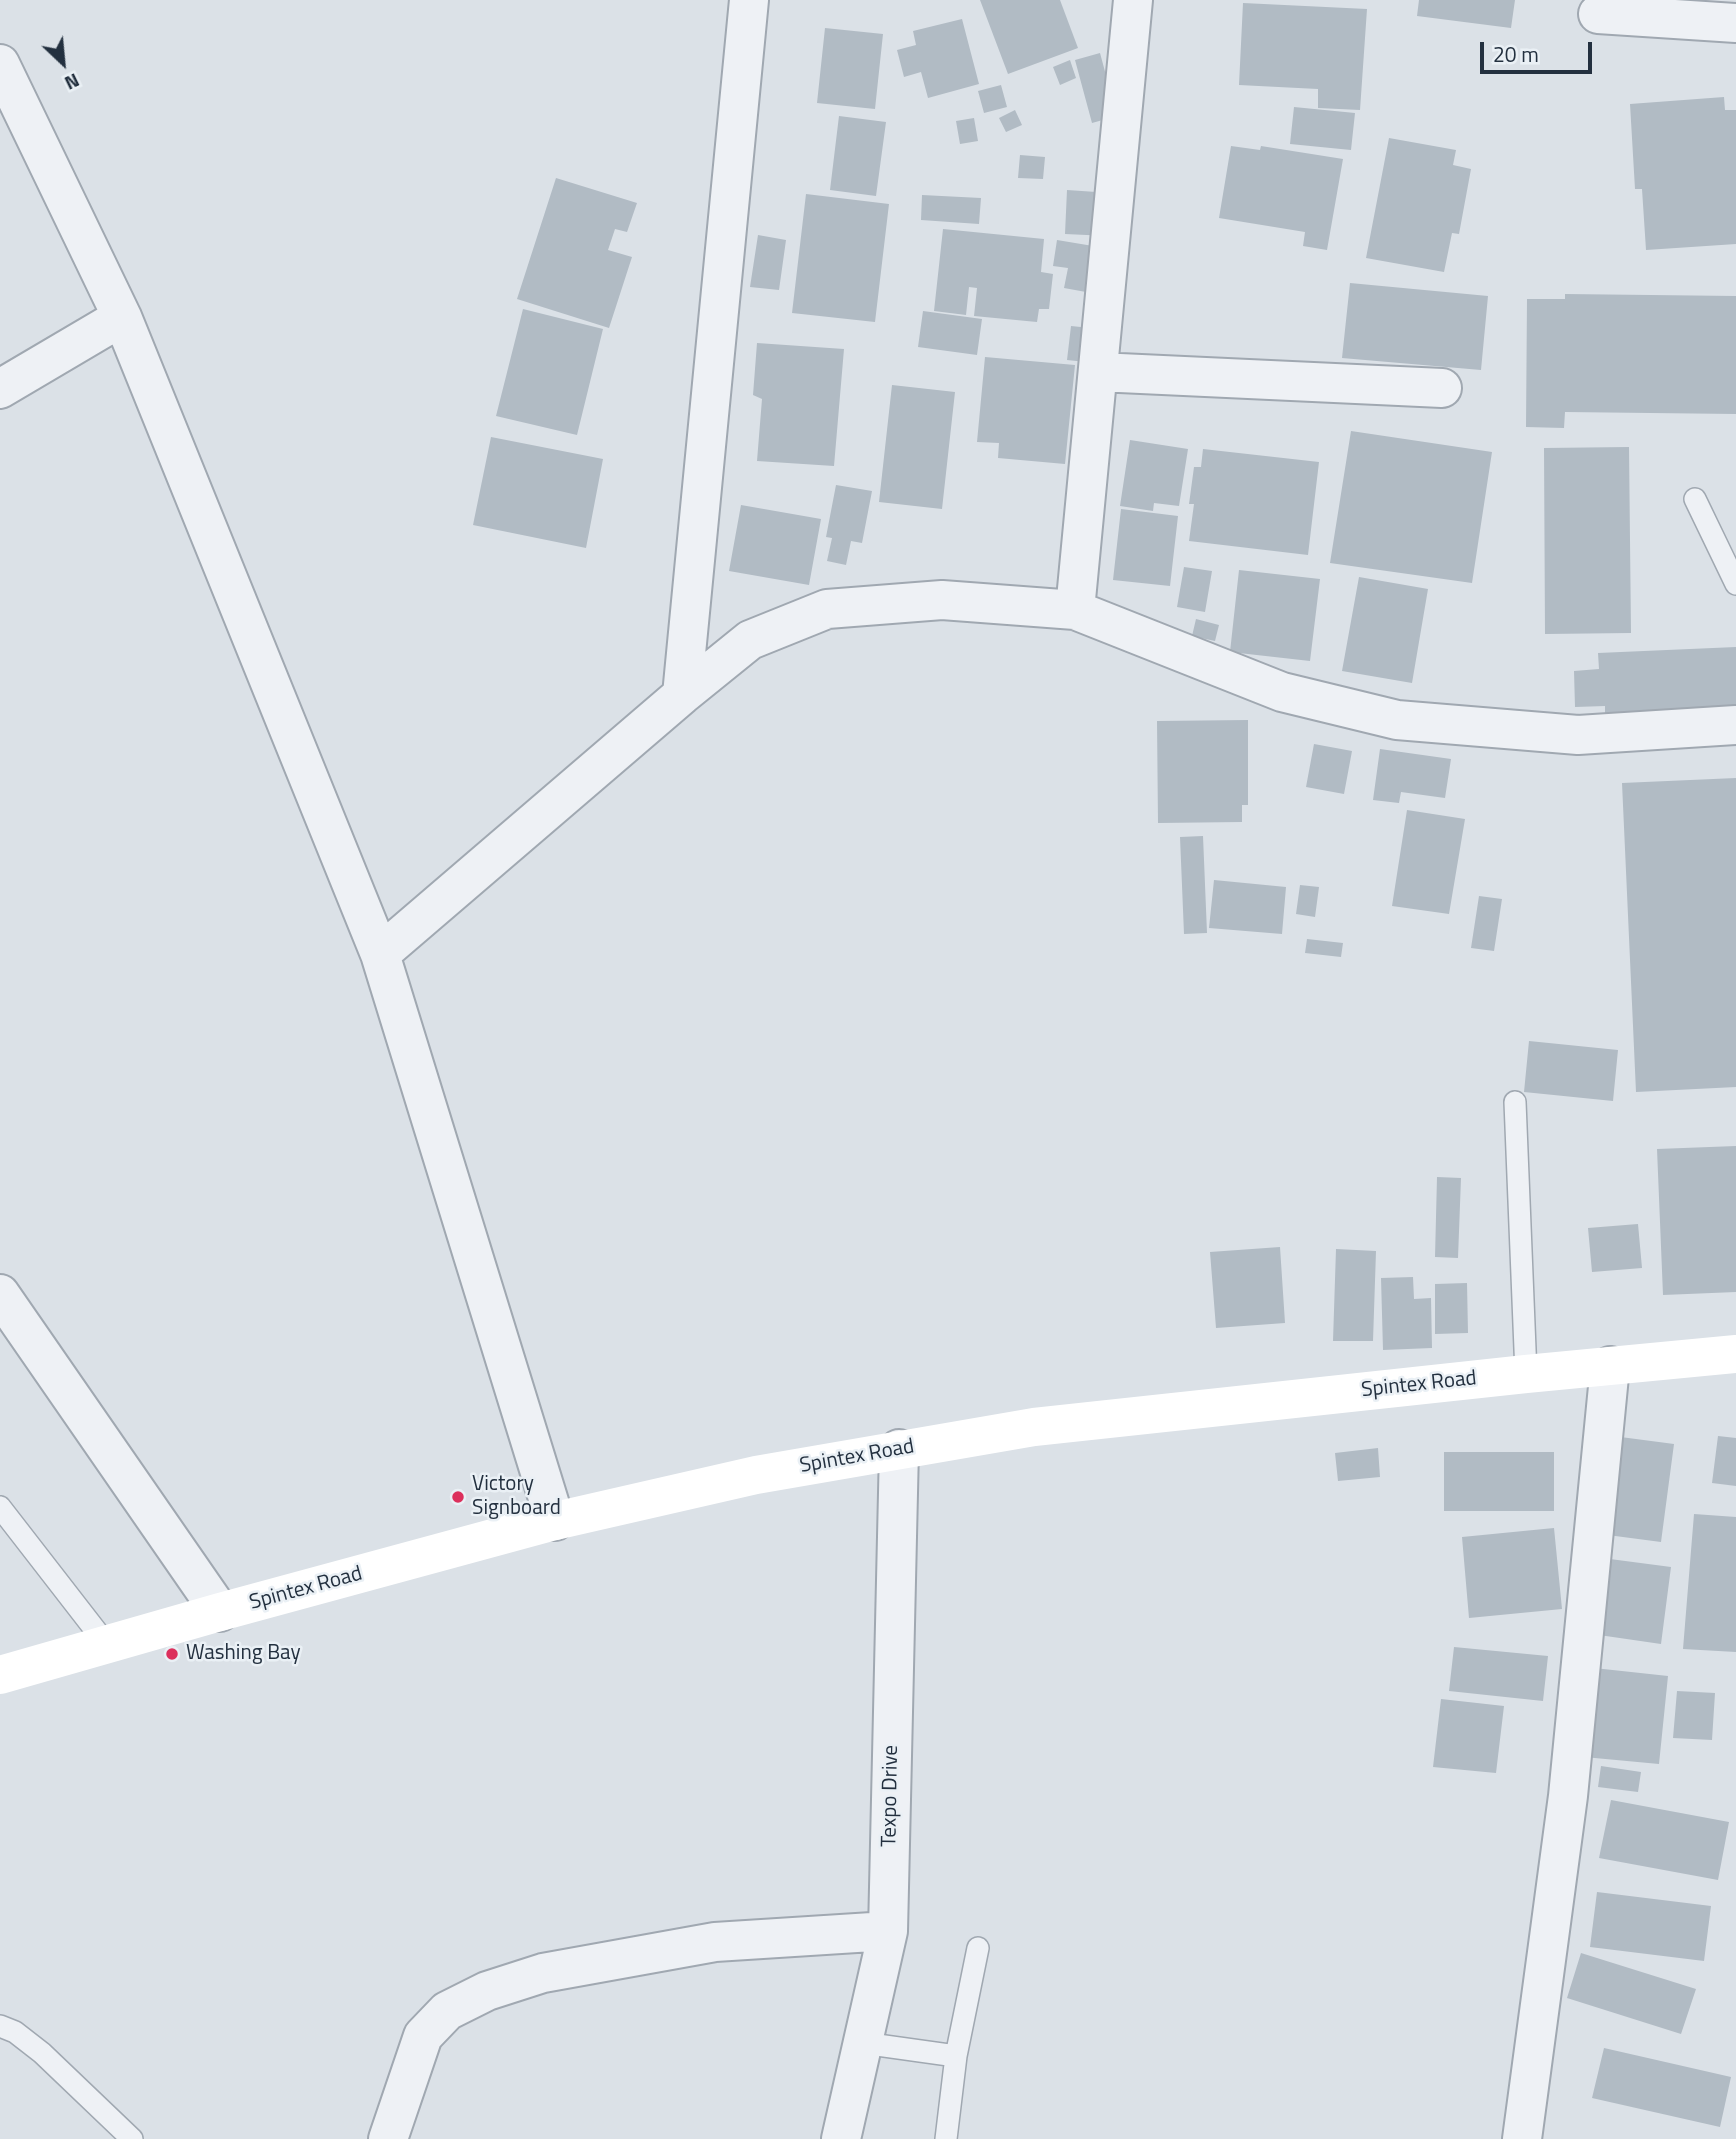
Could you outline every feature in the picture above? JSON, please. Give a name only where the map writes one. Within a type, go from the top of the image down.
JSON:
[{"type":"main road","name":"Spintex Road","points":[[0,1675],[555,1521],[757,1475],[1034,1427],[1736,1354]]},
{"type":"street","points":[[682,695],[749,0]]},
{"type":"street","points":[[1075,610],[1133,0]]},
{"type":"street","points":[[1598,14],[1736,23]]},
{"type":"street","points":[[0,64],[122,317],[380,954],[555,1521]]},
{"type":"street","points":[[0,389],[122,317]]},
{"type":"street","points":[[1098,372],[1442,388]]},
{"type":"street","points":[[380,954],[750,640],[827,609],[942,600],[1075,610],[1282,692],[1397,720],[1578,735],[1736,725]]},
{"type":"street","points":[[0,1294],[220,1612]]},
{"type":"street","points":[[1522,2139],[1568,1796],[1610,1366]]},
{"type":"street","name":"Texpo Drive","points":[[841,2139],[888,1931],[899,1449]]},
{"type":"street","points":[[388,2139],[423,2036],[447,2011],[487,1991],[543,1973],[715,1942],[888,1931]]},
{"type":"lane","points":[[1695,499],[1736,584]]},
{"type":"lane","points":[[1515,1102],[1525,1374]]},
{"type":"lane","points":[[0,1507],[107,1645]]},
{"type":"lane","points":[[946,2139],[956,2056],[978,1948]]},
{"type":"lane","points":[[0,2026],[15,2032],[42,2053],[132,2139]]},
{"type":"lane","points":[[863,2043],[956,2056]]},
{"type":"building","points":[[980,0],[1060,0],[1078,48],[1008,74]]},
{"type":"building","points":[[1419,0],[1515,0],[1511,28],[1417,16]]},
{"type":"building","points":[[1243,3],[1367,9],[1360,110],[1318,108],[1318,89],[1239,85]]},
{"type":"building","points":[[962,19],[979,84],[928,98],[921,72],[904,77],[897,50],[916,45],[913,31]]},
{"type":"building","points":[[825,28],[883,34],[875,109],[817,103]]},
{"type":"building","points":[[1100,53],[1117,116],[1092,123],[1075,60]]},
{"type":"building","points":[[1070,60],[1076,78],[1060,85],[1053,67]]},
{"type":"building","points":[[1001,85],[1007,107],[984,113],[978,91]]},
{"type":"building","points":[[1724,97],[1725,110],[1736,110],[1736,244],[1646,250],[1642,189],[1635,189],[1630,104]]},
{"type":"building","points":[[1294,107],[1355,113],[1351,150],[1290,144]]},
{"type":"building","points":[[1015,110],[1022,125],[1006,132],[999,118]]},
{"type":"building","points":[[839,116],[886,122],[876,196],[830,190]]},
{"type":"building","points":[[974,118],[978,141],[960,144],[956,121]]},
{"type":"building","points":[[1389,138],[1456,150],[1453,165],[1471,169],[1459,234],[1452,233],[1444,272],[1366,258]]},
{"type":"building","points":[[1231,146],[1260,150],[1261,146],[1343,159],[1327,250],[1303,246],[1305,232],[1219,218]]},
{"type":"building","points":[[1020,155],[1045,157],[1043,179],[1018,178]]},
{"type":"building","points":[[556,178],[637,203],[627,232],[615,229],[608,250],[632,257],[609,328],[517,299]]},
{"type":"building","points":[[1067,190],[1111,193],[1108,236],[1065,234]]},
{"type":"building","points":[[806,194],[889,204],[875,322],[792,313]]},
{"type":"building","points":[[922,195],[981,198],[979,224],[921,220]]},
{"type":"building","points":[[943,229],[1044,239],[1041,272],[1053,274],[1049,309],[1039,309],[1037,322],[974,316],[977,288],[969,287],[966,315],[934,311]]},
{"type":"building","points":[[758,235],[786,240],[779,290],[750,287]]},
{"type":"building","points":[[1057,240],[1105,248],[1097,294],[1064,288],[1068,268],[1053,266]]},
{"type":"building","points":[[1350,283],[1488,296],[1481,370],[1342,358]]},
{"type":"building","points":[[1565,294],[1736,296],[1736,414],[1565,412],[1564,428],[1526,427],[1527,299],[1565,299]]},
{"type":"building","points":[[523,309],[603,329],[577,435],[496,416]]},
{"type":"building","points":[[923,311],[982,319],[977,355],[918,347]]},
{"type":"building","points":[[1071,326],[1100,329],[1096,363],[1067,360]]},
{"type":"building","points":[[757,343],[844,349],[834,466],[757,461],[762,399],[753,395]]},
{"type":"building","points":[[985,357],[1075,365],[1065,464],[998,458],[999,443],[977,442]]},
{"type":"building","points":[[892,385],[955,392],[942,509],[879,502]]},
{"type":"building","points":[[1351,431],[1492,452],[1472,583],[1330,563]]},
{"type":"building","points":[[491,437],[603,459],[586,548],[473,525]]},
{"type":"building","points":[[1130,440],[1188,449],[1179,506],[1154,503],[1153,511],[1120,506]]},
{"type":"building","points":[[1629,447],[1631,633],[1545,634],[1544,448]]},
{"type":"building","points":[[1203,449],[1319,462],[1308,555],[1189,541],[1194,504],[1189,504],[1194,467],[1201,467]]},
{"type":"building","points":[[836,485],[872,491],[862,543],[851,541],[846,565],[827,561],[832,538],[826,537]]},
{"type":"building","points":[[741,505],[821,519],[809,585],[729,571]]},
{"type":"building","points":[[1121,509],[1178,516],[1170,586],[1113,580]]},
{"type":"building","points":[[1184,567],[1212,571],[1205,612],[1177,607]]},
{"type":"building","points":[[1239,570],[1320,579],[1310,661],[1230,652]]},
{"type":"building","points":[[1359,577],[1428,589],[1412,683],[1342,671]]},
{"type":"building","points":[[1196,619],[1219,625],[1215,641],[1192,636]]},
{"type":"building","points":[[1736,647],[1736,710],[1605,716],[1605,706],[1575,707],[1574,671],[1599,669],[1598,653]]},
{"type":"building","points":[[1248,720],[1248,805],[1242,805],[1242,822],[1158,823],[1157,721]]},
{"type":"building","points":[[1314,744],[1352,751],[1344,794],[1306,787]]},
{"type":"building","points":[[1380,749],[1451,759],[1445,798],[1401,792],[1399,803],[1373,800]]},
{"type":"building","points":[[1736,778],[1736,1087],[1636,1092],[1622,783]]},
{"type":"building","points":[[1407,810],[1465,819],[1449,914],[1392,906]]},
{"type":"building","points":[[1203,836],[1207,933],[1184,934],[1180,837]]},
{"type":"building","points":[[1214,880],[1286,887],[1282,934],[1209,928]]},
{"type":"building","points":[[1300,885],[1319,887],[1315,917],[1296,914]]},
{"type":"building","points":[[1479,896],[1502,899],[1494,951],[1471,948]]},
{"type":"building","points":[[1307,939],[1343,943],[1341,957],[1305,953]]},
{"type":"building","points":[[1529,1041],[1618,1050],[1613,1101],[1524,1092]]},
{"type":"building","points":[[1736,1146],[1736,1292],[1663,1295],[1657,1149]]},
{"type":"building","points":[[1437,1177],[1461,1178],[1458,1258],[1435,1257]]},
{"type":"building","points":[[1638,1224],[1642,1268],[1592,1272],[1588,1228]]},
{"type":"building","points":[[1280,1247],[1285,1323],[1216,1328],[1210,1252]]},
{"type":"building","points":[[1336,1249],[1376,1251],[1373,1341],[1333,1341]]},
{"type":"building","points":[[1413,1277],[1414,1299],[1431,1298],[1432,1348],[1383,1350],[1381,1278]]},
{"type":"building","points":[[1467,1283],[1468,1333],[1435,1334],[1435,1284]]},
{"type":"building","points":[[1613,1436],[1674,1444],[1661,1542],[1600,1534]]},
{"type":"building","points":[[1718,1436],[1736,1438],[1736,1486],[1712,1483]]},
{"type":"building","points":[[1378,1448],[1380,1477],[1338,1481],[1335,1453]]},
{"type":"building","points":[[1444,1452],[1554,1452],[1554,1511],[1444,1511]]},
{"type":"building","points":[[1694,1514],[1736,1517],[1736,1652],[1683,1649]]},
{"type":"building","points":[[1554,1528],[1562,1609],[1469,1618],[1462,1537]]},
{"type":"building","points":[[1610,1559],[1671,1567],[1661,1644],[1599,1635]]},
{"type":"building","points":[[1454,1647],[1548,1656],[1543,1701],[1449,1691]]},
{"type":"building","points":[[1594,1668],[1668,1676],[1659,1764],[1584,1757]]},
{"type":"building","points":[[1677,1691],[1715,1693],[1712,1740],[1673,1738]]},
{"type":"building","points":[[1441,1699],[1504,1706],[1496,1773],[1433,1767]]},
{"type":"building","points":[[1601,1766],[1641,1772],[1638,1792],[1598,1787]]},
{"type":"building","points":[[1611,1800],[1729,1822],[1718,1880],[1599,1858]]},
{"type":"building","points":[[1597,1892],[1711,1906],[1704,1961],[1590,1947]]},
{"type":"building","points":[[1581,1953],[1696,1989],[1681,2034],[1567,1998]]},
{"type":"building","points":[[1604,2048],[1731,2077],[1720,2127],[1592,2098]]},
{"type":"place","name":"Victory Signboard","points":[[458,1497]]},
{"type":"place","name":"Washing Bay","points":[[172,1654]]}]
